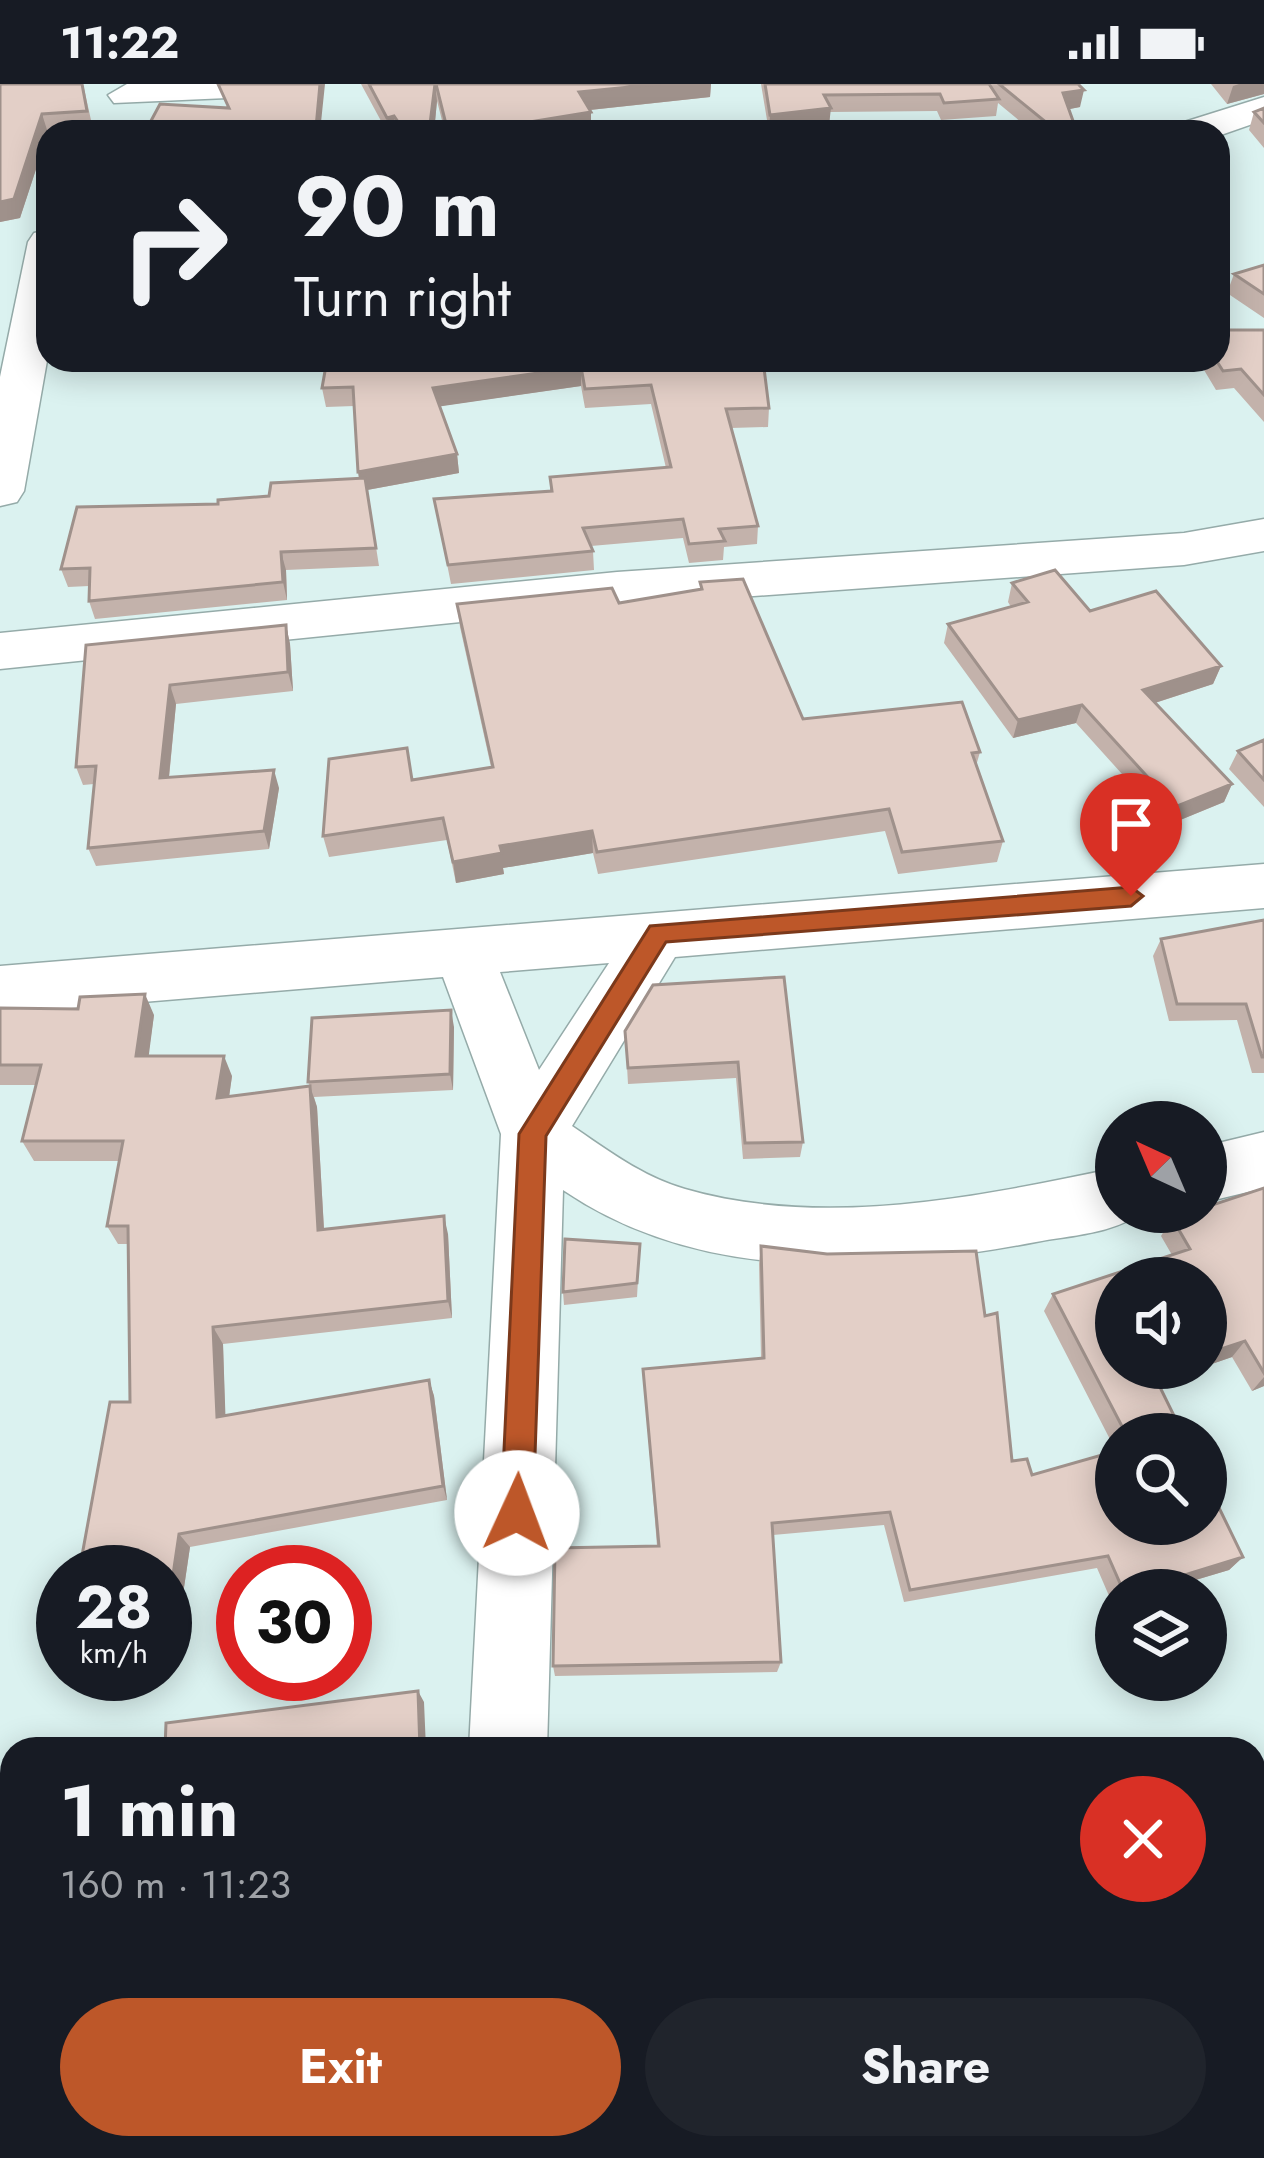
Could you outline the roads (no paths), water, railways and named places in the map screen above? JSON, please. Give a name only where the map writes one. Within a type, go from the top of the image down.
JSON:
[{"type":"street","points":[[116,120],[125,90],[296,84]]},
{"type":"street","points":[[1228,120],[1264,108]]},
{"type":"street","points":[[30,249],[36,316]]},
{"type":"street","points":[[0,491],[36,361]]},
{"type":"street","points":[[0,651],[617,589],[1184,549],[1264,535]]},
{"type":"street","points":[[0,989],[1264,886]]},
{"type":"street","points":[[532,1134],[659,933]]},
{"type":"street","points":[[462,949],[532,1134],[508,1737]]},
{"type":"street","points":[[532,1134],[628,1196],[693,1220],[779,1237],[901,1229],[1095,1201]]},
{"type":"street","points":[[1227,1169],[1264,1160]]}]
